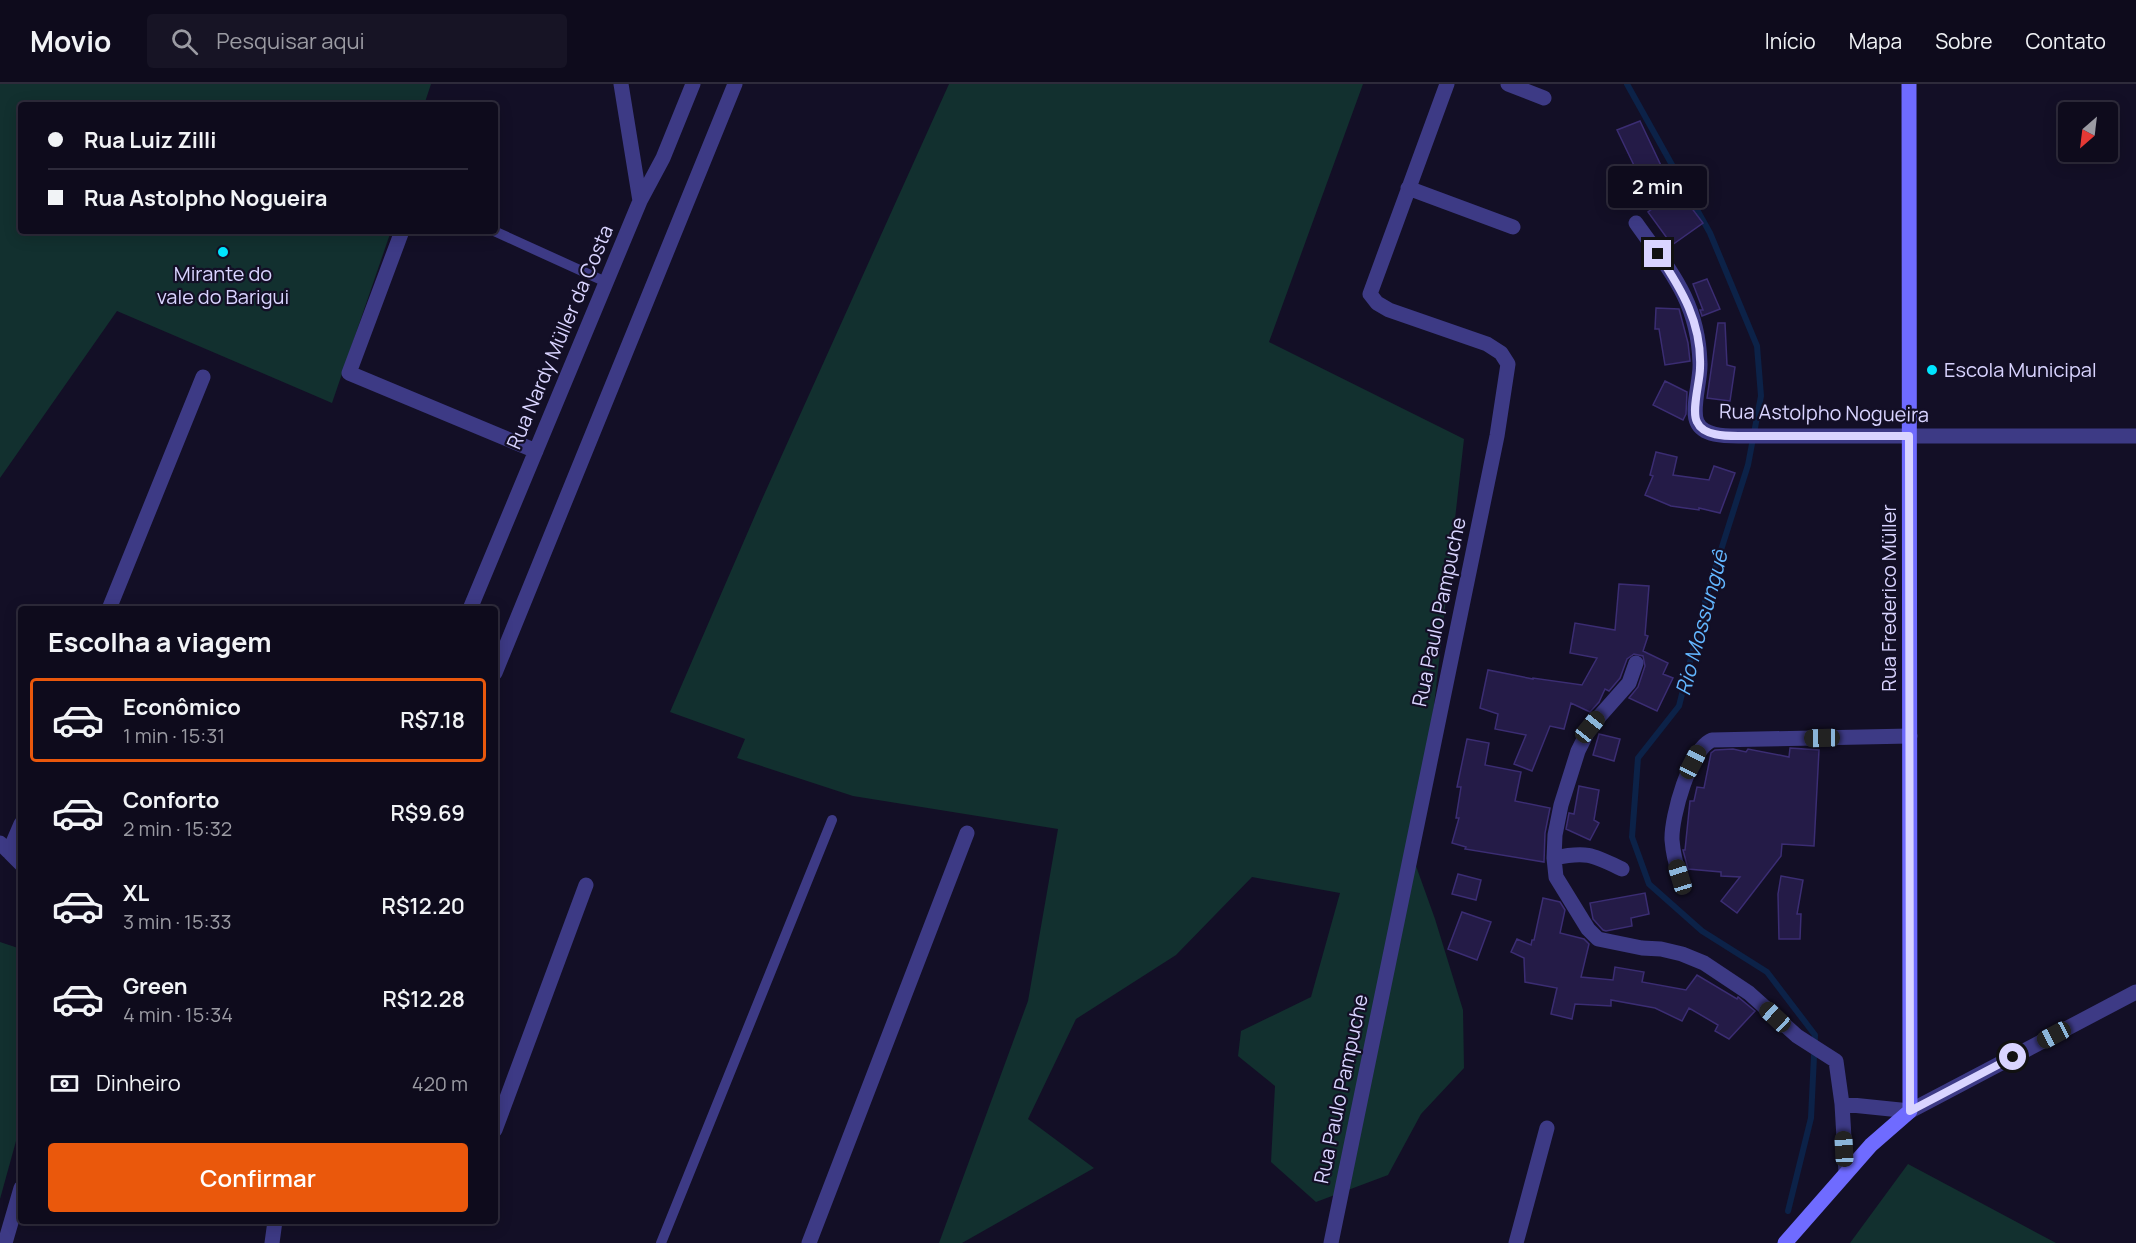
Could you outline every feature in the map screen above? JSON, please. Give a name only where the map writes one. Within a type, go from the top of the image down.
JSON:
[{"type":"street","points":[[621,84],[640,201]]},
{"type":"street","name":"Rua Nardy Müller da Costa","points":[[471,606],[640,201],[663,158],[693,84]]},
{"type":"street","points":[[498,666],[735,84]]},
{"type":"street","name":"Rua Paulo Pampuche","points":[[1331,1243],[1497,436],[1508,364],[1501,353],[1487,344],[1389,310],[1377,303],[1370,294],[1447,84]]},
{"type":"street","points":[[1508,84],[1544,98]]},
{"type":"street","name":"Rua Frederico Müller","points":[[1909,84],[1910,1111]]},
{"type":"street","points":[[1408,188],[1513,227]]},
{"type":"street","name":"Rua Astolpho Nogueira","points":[[1636,223],[1680,286],[1695,322],[1701,365],[1695,412],[1696,421],[1701,429],[1723,436],[2136,436]]},
{"type":"street","points":[[401,234],[348,372],[536,451]]},
{"type":"street","points":[[110,606],[203,377]]},
{"type":"street","points":[[1636,663],[1629,683],[1590,727],[1578,751],[1561,805],[1555,835],[1556,877],[1588,929],[1598,939],[1642,948],[1661,949],[1704,963],[1749,993],[1806,1042],[1836,1060],[1842,1104],[1846,1172]]},
{"type":"street","points":[[1680,877],[1672,839],[1674,816],[1693,762],[1699,749],[1705,743],[1712,740],[1910,736]]},
{"type":"street","points":[[18,828],[5,848],[18,861]]},
{"type":"street","points":[[809,1243],[967,832]]},
{"type":"street","points":[[1554,858],[1591,854],[1622,869]]},
{"type":"street","points":[[498,1122],[586,885]]},
{"type":"street","points":[[1785,1243],[1871,1145],[1910,1111],[2136,992]]},
{"type":"street","points":[[1842,1104],[1910,1111]]},
{"type":"street","points":[[1516,1243],[1547,1128]]},
{"type":"street","points":[[5,1243],[18,1198]]},
{"type":"street","points":[[272,1243],[275,1224]]},
{"type":"lane","points":[[498,233],[606,282]]},
{"type":"lane","points":[[661,1243],[832,820]]},
{"type":"green space","points":[[0,84],[431,84],[425,102],[18,102],[18,234],[390,234],[332,403],[117,311],[0,478]]},
{"type":"green space","points":[[949,84],[1363,84],[1269,342],[1464,439],[1416,866],[1463,1010],[1464,1068],[1421,1114],[1388,1175],[1316,1202],[1271,1162],[1275,1086],[1238,1056],[1241,1031],[1311,997],[1340,893],[1252,877],[1176,955],[1076,1019],[1028,1119],[1094,1168],[962,1243],[939,1243],[1028,1001],[1058,829],[853,796],[737,758],[745,739],[670,712],[763,497]]},
{"type":"green space","points":[[0,942],[18,948],[18,1134],[0,1199]]},
{"type":"green space","points":[[1908,1164],[2056,1243],[1850,1243]]},
{"type":"building","points":[[1640,121],[1664,172],[1642,182],[1617,130]]},
{"type":"building","points":[[1678,190],[1703,223],[1672,245],[1648,212]]},
{"type":"building","points":[[1707,279],[1720,309],[1702,316],[1700,310],[1703,310],[1693,284]]},
{"type":"building","points":[[1656,308],[1679,309],[1690,361],[1665,365],[1659,329],[1655,329]]},
{"type":"building","points":[[1718,323],[1725,323],[1727,365],[1735,367],[1730,401],[1707,398]]},
{"type":"building","points":[[1665,381],[1687,392],[1686,414],[1683,420],[1653,405]]},
{"type":"building","points":[[1656,452],[1677,457],[1673,475],[1709,480],[1714,466],[1735,473],[1720,513],[1699,508],[1699,510],[1671,506],[1645,495],[1653,476],[1650,475]]},
{"type":"building","points":[[1619,584],[1649,586],[1645,635],[1648,636],[1643,651],[1668,663],[1663,674],[1673,678],[1657,711],[1629,698],[1638,687],[1645,666],[1643,656],[1634,654],[1627,659],[1620,678],[1609,691],[1605,689],[1599,702],[1590,712],[1571,703],[1564,729],[1550,726],[1532,771],[1514,764],[1526,735],[1495,729],[1498,714],[1480,708],[1488,670],[1582,685],[1597,658],[1570,653],[1575,623],[1615,630]]},
{"type":"building","points":[[1599,734],[1620,739],[1614,761],[1593,755]]},
{"type":"building","points":[[1467,739],[1489,743],[1485,765],[1521,772],[1515,801],[1550,808],[1545,833],[1544,862],[1465,849],[1466,847],[1452,843],[1459,818],[1456,818],[1461,787],[1457,787]]},
{"type":"building","points":[[1790,748],[1819,750],[1814,846],[1782,844],[1781,856],[1737,913],[1721,901],[1740,877],[1721,876],[1721,872],[1688,869],[1683,850],[1685,850],[1690,801],[1694,801],[1697,787],[1704,788],[1711,753],[1715,750],[1733,749],[1746,752],[1748,749],[1789,757]]},
{"type":"building","points":[[1579,786],[1599,790],[1594,820],[1599,823],[1590,840],[1566,829],[1569,813],[1574,814]]},
{"type":"building","points":[[1458,874],[1481,880],[1476,900],[1452,894]]},
{"type":"building","points":[[1781,876],[1803,880],[1797,914],[1801,914],[1800,939],[1779,939],[1778,894]]},
{"type":"building","points":[[1645,893],[1649,914],[1631,918],[1632,926],[1606,931],[1593,919],[1590,903]]},
{"type":"building","points":[[1543,898],[1560,902],[1565,910],[1560,933],[1584,939],[1589,944],[1581,977],[1613,980],[1615,967],[1644,972],[1642,982],[1686,990],[1697,975],[1737,999],[1738,997],[1755,1011],[1729,1039],[1715,1031],[1718,1025],[1689,1008],[1682,1021],[1655,1008],[1611,1000],[1611,1006],[1575,1004],[1572,1019],[1551,1014],[1557,988],[1525,982],[1524,958],[1511,952],[1517,939],[1531,945],[1534,940]]},
{"type":"building","points":[[1462,912],[1491,922],[1477,960],[1448,949]]},
{"type":"waterway","name":"Rio Mossunguê","points":[[1627,84],[1710,233],[1757,346],[1761,396],[1748,465],[1707,594],[1679,706],[1638,758],[1632,837],[1649,884],[1702,931],[1767,972],[1815,1035],[1811,1118],[1788,1211]]},
{"type":"place","name":"Mirante do vale do Barigui","points":[[223,252]]},
{"type":"place","name":"Escola Municipal","points":[[1932,370]]},
{"type":"route","points":[[1658,254],[1680,286],[1695,322],[1701,365],[1695,412],[1696,421],[1701,429],[1723,436],[1909,436],[1910,1111],[2013,1057]]}]
